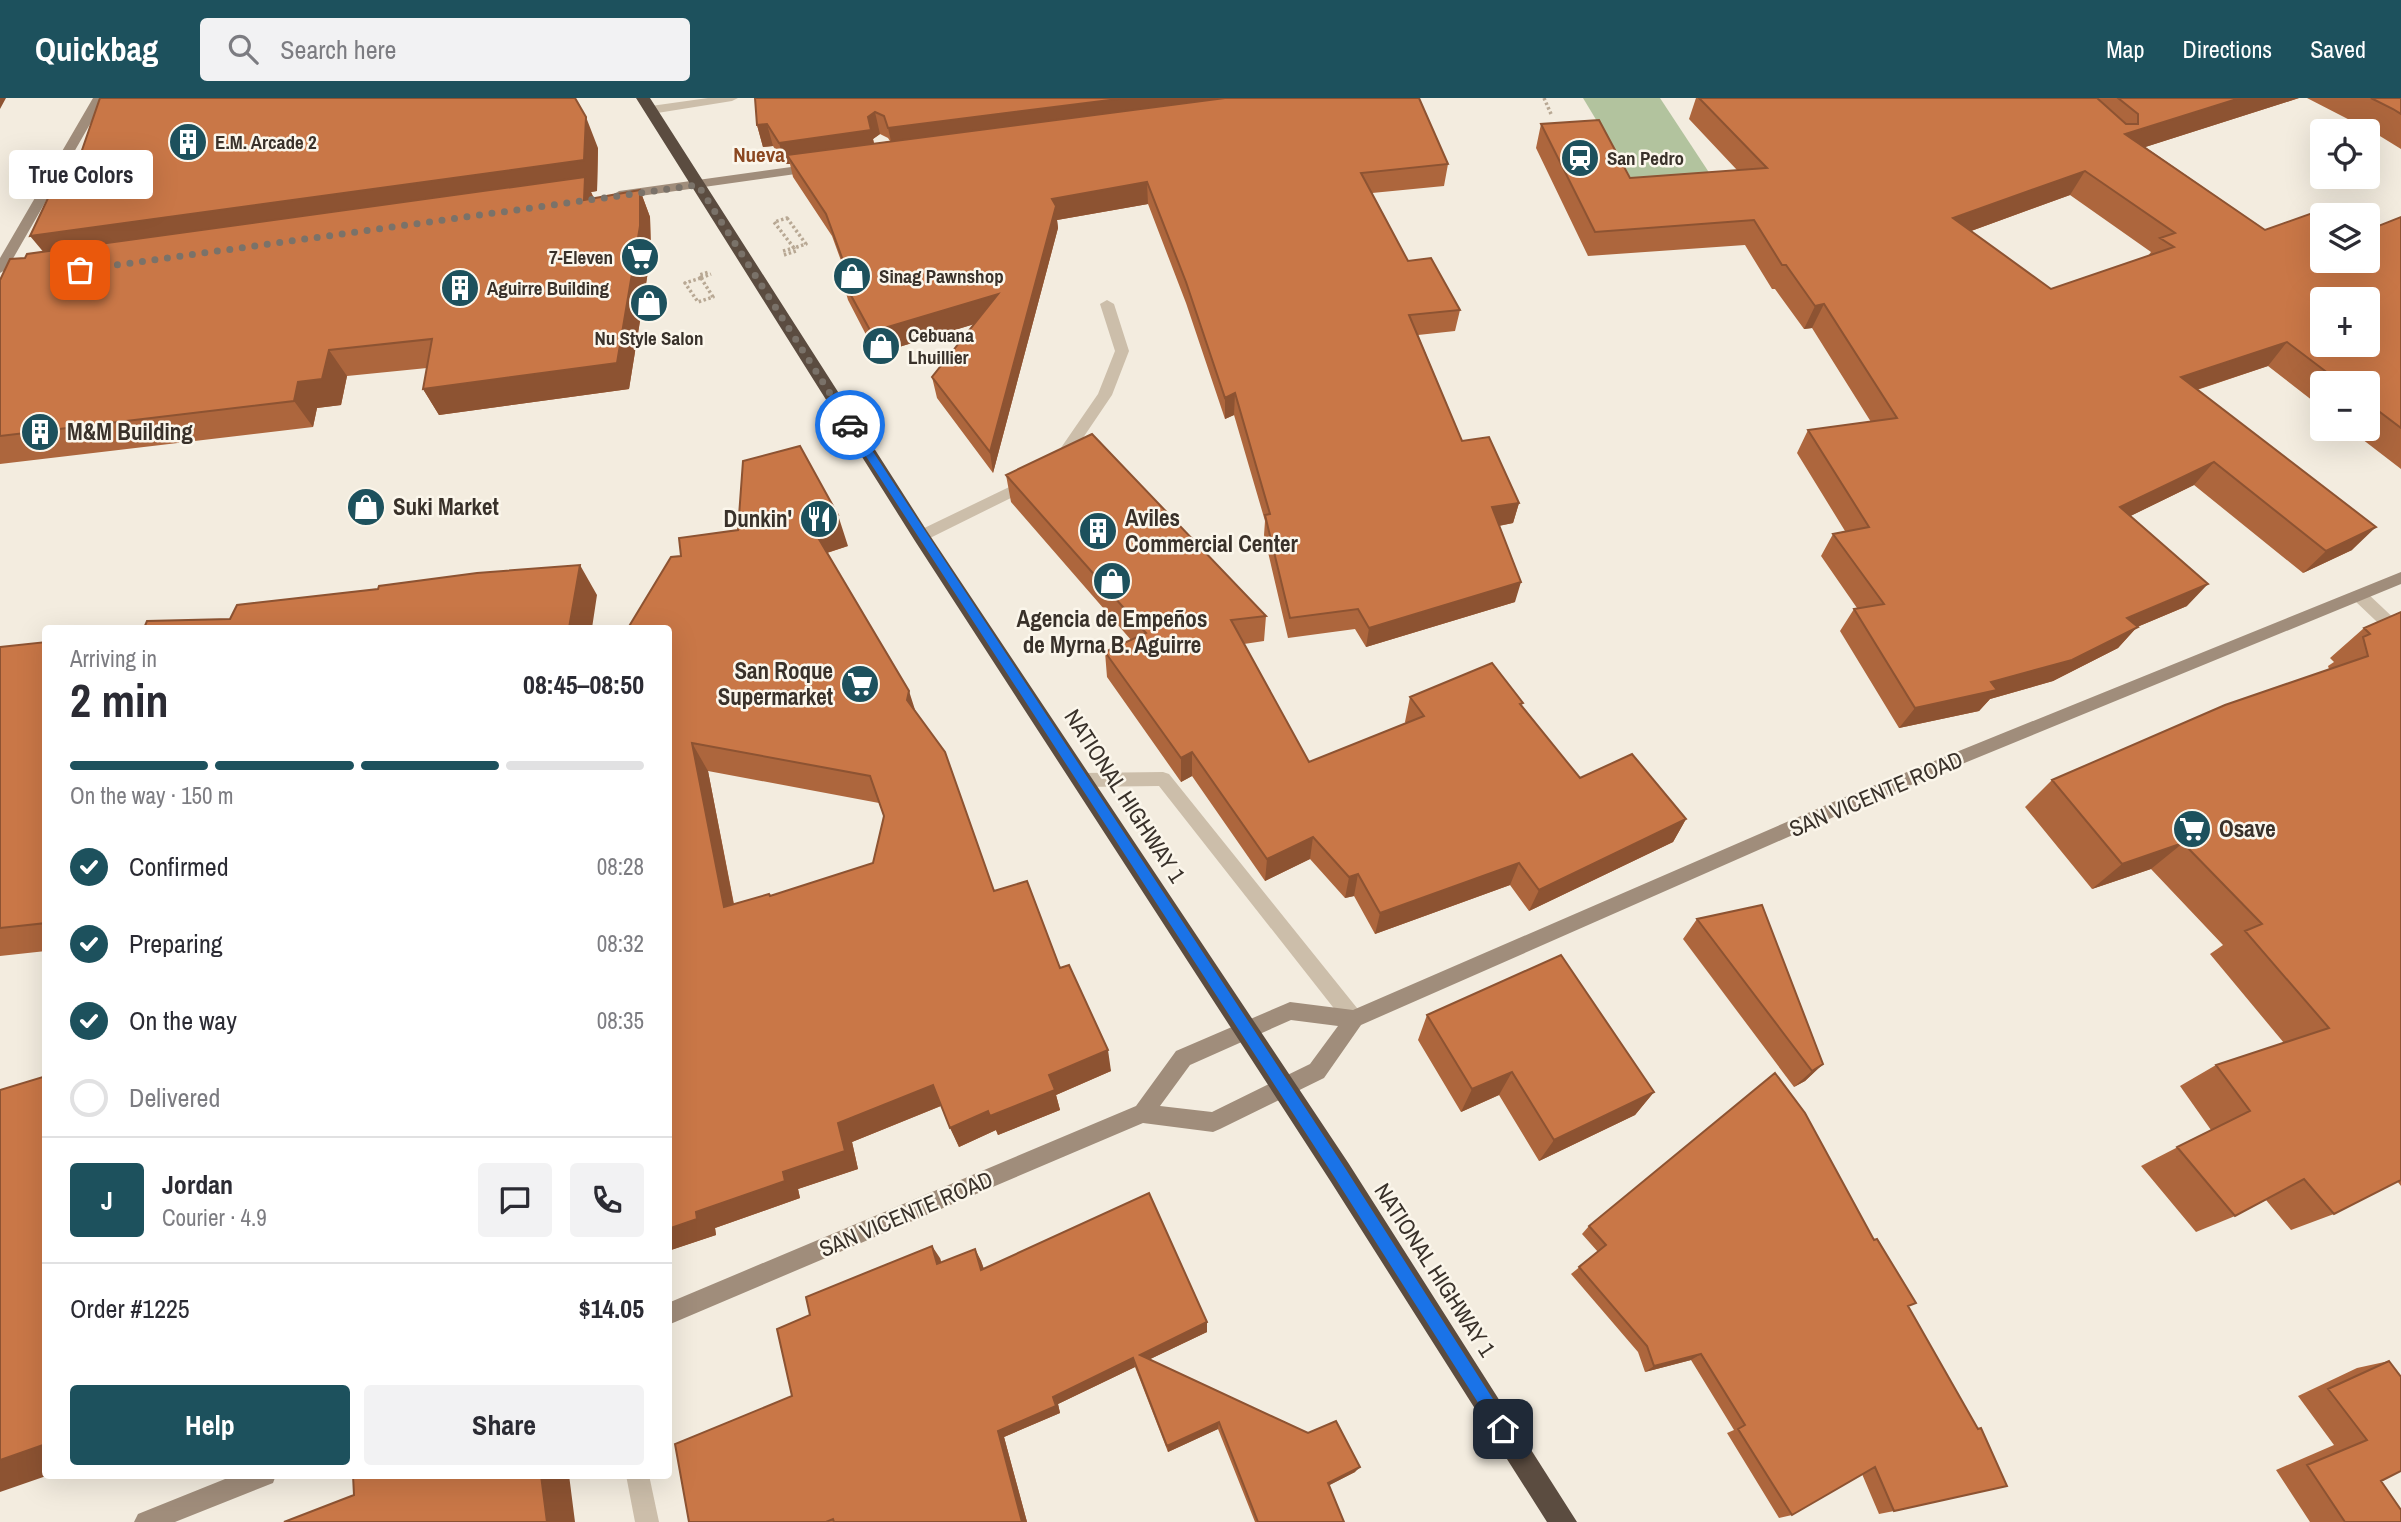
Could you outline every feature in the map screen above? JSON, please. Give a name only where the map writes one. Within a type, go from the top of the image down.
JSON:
[{"type":"highway","name":"NATIONAL HIGHWAY 1","points":[[647,104],[921,536],[1340,1173],[1563,1522]]},
{"type":"main road","points":[[0,270],[99,98]]},
{"type":"main road","points":[[605,197],[833,165]]},
{"type":"main road","name":"SAN VICENTE ROAD","points":[[672,1312],[1143,1114],[1213,1122],[1317,1071],[1354,1019],[1839,807],[2401,578]]},
{"type":"main road","points":[[1143,1114],[1183,1058],[1290,1011],[1354,1019]]},
{"type":"main road","points":[[146,1522],[255,1479]]},
{"type":"street","points":[[647,104],[732,98]]},
{"type":"street","points":[[921,536],[1046,472],[1068,452],[1105,395],[1122,351],[1107,304]]},
{"type":"street","points":[[2360,596],[2401,635]]},
{"type":"street","points":[[1082,780],[1163,779],[1354,1019]]},
{"type":"street","points":[[638,1479],[647,1522]]},
{"type":"path","points":[[1544,98],[1551,114]]},
{"type":"path","points":[[796,251],[774,222],[787,218],[806,244]]},
{"type":"path","points":[[685,283],[698,302],[713,297],[699,275]]},
{"type":"green space","points":[[1583,98],[1660,98],[1712,177],[1636,186]]},
{"type":"building","points":[[100,98],[575,98],[586,117],[584,160],[30,236],[69,154],[81,153]]},
{"type":"building","points":[[755,98],[1126,98],[888,128],[884,116],[875,112],[868,117],[871,130],[779,143],[767,124],[757,125]]},
{"type":"building","points":[[1225,98],[1419,98],[1448,164],[1361,173],[1408,261],[1431,258],[1460,310],[1409,315],[1462,441],[1489,437],[1519,503],[1492,507],[1521,582],[1369,628],[1358,609],[1290,618],[1265,515],[1270,514],[1235,393],[1225,398],[1186,282],[1147,182],[1052,199],[1056,206],[990,452],[932,377],[998,294],[871,332],[842,279],[849,277],[826,214],[787,155]]},
{"type":"building","points":[[1699,98],[2097,98],[2126,124],[2138,124],[2138,114],[2118,98],[2240,98],[2125,134],[2265,230],[2310,214],[2310,273],[2380,273],[2380,225],[2401,217],[2401,428],[2380,412],[2380,371],[2325,371],[2287,342],[2181,377],[2376,527],[2326,551],[2214,462],[2120,507],[2208,584],[2127,618],[2138,627],[2072,660],[1991,682],[1997,690],[1915,708],[1854,609],[1884,604],[1833,534],[1869,527],[1808,430],[1897,418],[1824,304],[1815,306],[1786,265],[1782,265],[1754,220],[1595,232],[1541,124],[1599,120],[1630,178],[1767,168]],"holes":[[[2085,171],[2175,233],[2160,238],[2174,247],[2051,289],[1953,218]]]},
{"type":"building","points":[[2371,98],[2401,98],[2401,114],[2393,109]]},
{"type":"building","points":[[585,177],[584,200],[640,190],[640,226],[617,363],[423,389],[432,339],[329,350],[322,379],[298,382],[294,401],[0,436],[0,280],[10,259],[25,258],[27,254]]},
{"type":"building","points":[[1092,434],[1266,616],[1231,620],[1309,762],[1424,716],[1410,697],[1492,663],[1523,703],[1520,704],[1580,778],[1632,754],[1686,819],[1539,890],[1519,863],[1380,913],[1358,874],[1349,877],[1313,837],[1267,859],[1192,752],[1181,758],[1105,652],[1146,633],[1006,475]]},
{"type":"building","points":[[800,446],[838,515],[810,524],[909,691],[907,700],[945,752],[994,891],[1027,881],[1060,968],[1069,965],[1108,1050],[1049,1075],[1055,1090],[990,1116],[988,1111],[950,1128],[933,1085],[838,1123],[845,1151],[783,1172],[785,1181],[696,1212],[697,1219],[672,1228],[672,625],[630,625],[671,557],[681,556],[679,538],[738,530],[743,461]],"holes":[[[692,743],[870,776],[884,816],[873,863],[770,896],[769,894],[724,907]]]},
{"type":"building","points":[[580,565],[570,625],[145,625],[147,621],[230,619],[237,605],[378,589],[379,586],[477,573]]},
{"type":"building","points":[[2401,612],[2401,1180],[2334,1214],[2304,1179],[2235,1216],[2177,1147],[2250,1111],[2216,1065],[2329,1028],[2245,931],[2262,924],[2183,843],[2122,864],[2052,780],[2225,705],[2368,656],[2363,637],[2370,634],[2364,628]]},
{"type":"building","points":[[42,642],[42,923],[0,928],[0,647]]},
{"type":"building","points":[[1762,905],[1823,1064],[1812,1071],[1697,919]]},
{"type":"building","points":[[1561,955],[1654,1092],[1554,1140],[1512,1072],[1472,1089],[1427,1015]]},
{"type":"building","points":[[1775,1073],[1805,1113],[1874,1240],[1877,1239],[1916,1303],[1908,1306],[1978,1429],[1981,1428],[2007,1486],[1894,1511],[1875,1467],[1792,1515],[1738,1429],[1745,1425],[1701,1354],[1654,1366],[1647,1346],[1579,1267],[1606,1245],[1589,1226]]},
{"type":"building","points":[[42,1077],[42,1445],[0,1460],[0,1090]]},
{"type":"building","points":[[1149,1193],[1207,1322],[1140,1355],[1308,1433],[1336,1421],[1360,1467],[1328,1483],[1344,1522],[1258,1522],[1219,1422],[1167,1446],[1133,1358],[1053,1397],[1056,1406],[998,1431],[1022,1522],[834,1522],[833,1519],[826,1522],[689,1522],[675,1444],[792,1396],[777,1329],[810,1315],[806,1297],[932,1246],[937,1264],[975,1249],[981,1270]]},
{"type":"building","points":[[2389,1361],[2401,1377],[2401,1471],[2381,1481],[2401,1510],[2401,1522],[2345,1522],[2307,1465],[2367,1440],[2328,1389]]},
{"type":"building","points":[[353,1479],[542,1479],[547,1522],[284,1522],[354,1495]]},
{"type":"way so far","points":[[80,270],[698,185],[850,425]]},
{"type":"place","name":"E.M. Arcade 2","points":[[188,142]]},
{"type":"place","name":"San Pedro","points":[[1580,158]]},
{"type":"place","name":"7-Eleven","points":[[640,257]]},
{"type":"place","name":"True Colors","points":[[80,270]]},
{"type":"place","name":"Sinag Pawnshop","points":[[852,276]]},
{"type":"place","name":"Aguirre Building","points":[[460,288]]},
{"type":"place","name":"Nu Style Salon","points":[[649,303]]},
{"type":"place","name":"Cebuana Lhuillier","points":[[881,346]]},
{"type":"place","name":"M&M Building","points":[[40,432]]},
{"type":"place","name":"Suki Market","points":[[366,507]]},
{"type":"place","name":"Dunkin'","points":[[819,519]]},
{"type":"place","name":"Aviles Commercial Center","points":[[1098,531]]},
{"type":"place","name":"Agencia de Empeños de Myrna B. Aguirre","points":[[1112,581]]},
{"type":"place","name":"San Roque Supermarket","points":[[860,684]]},
{"type":"place","name":"Osave","points":[[2192,829]]},
{"type":"district","name":"Nueva","points":[[759,155]]},
{"type":"route","points":[[850,425],[1000,658],[1340,1173],[1503,1429]]}]
